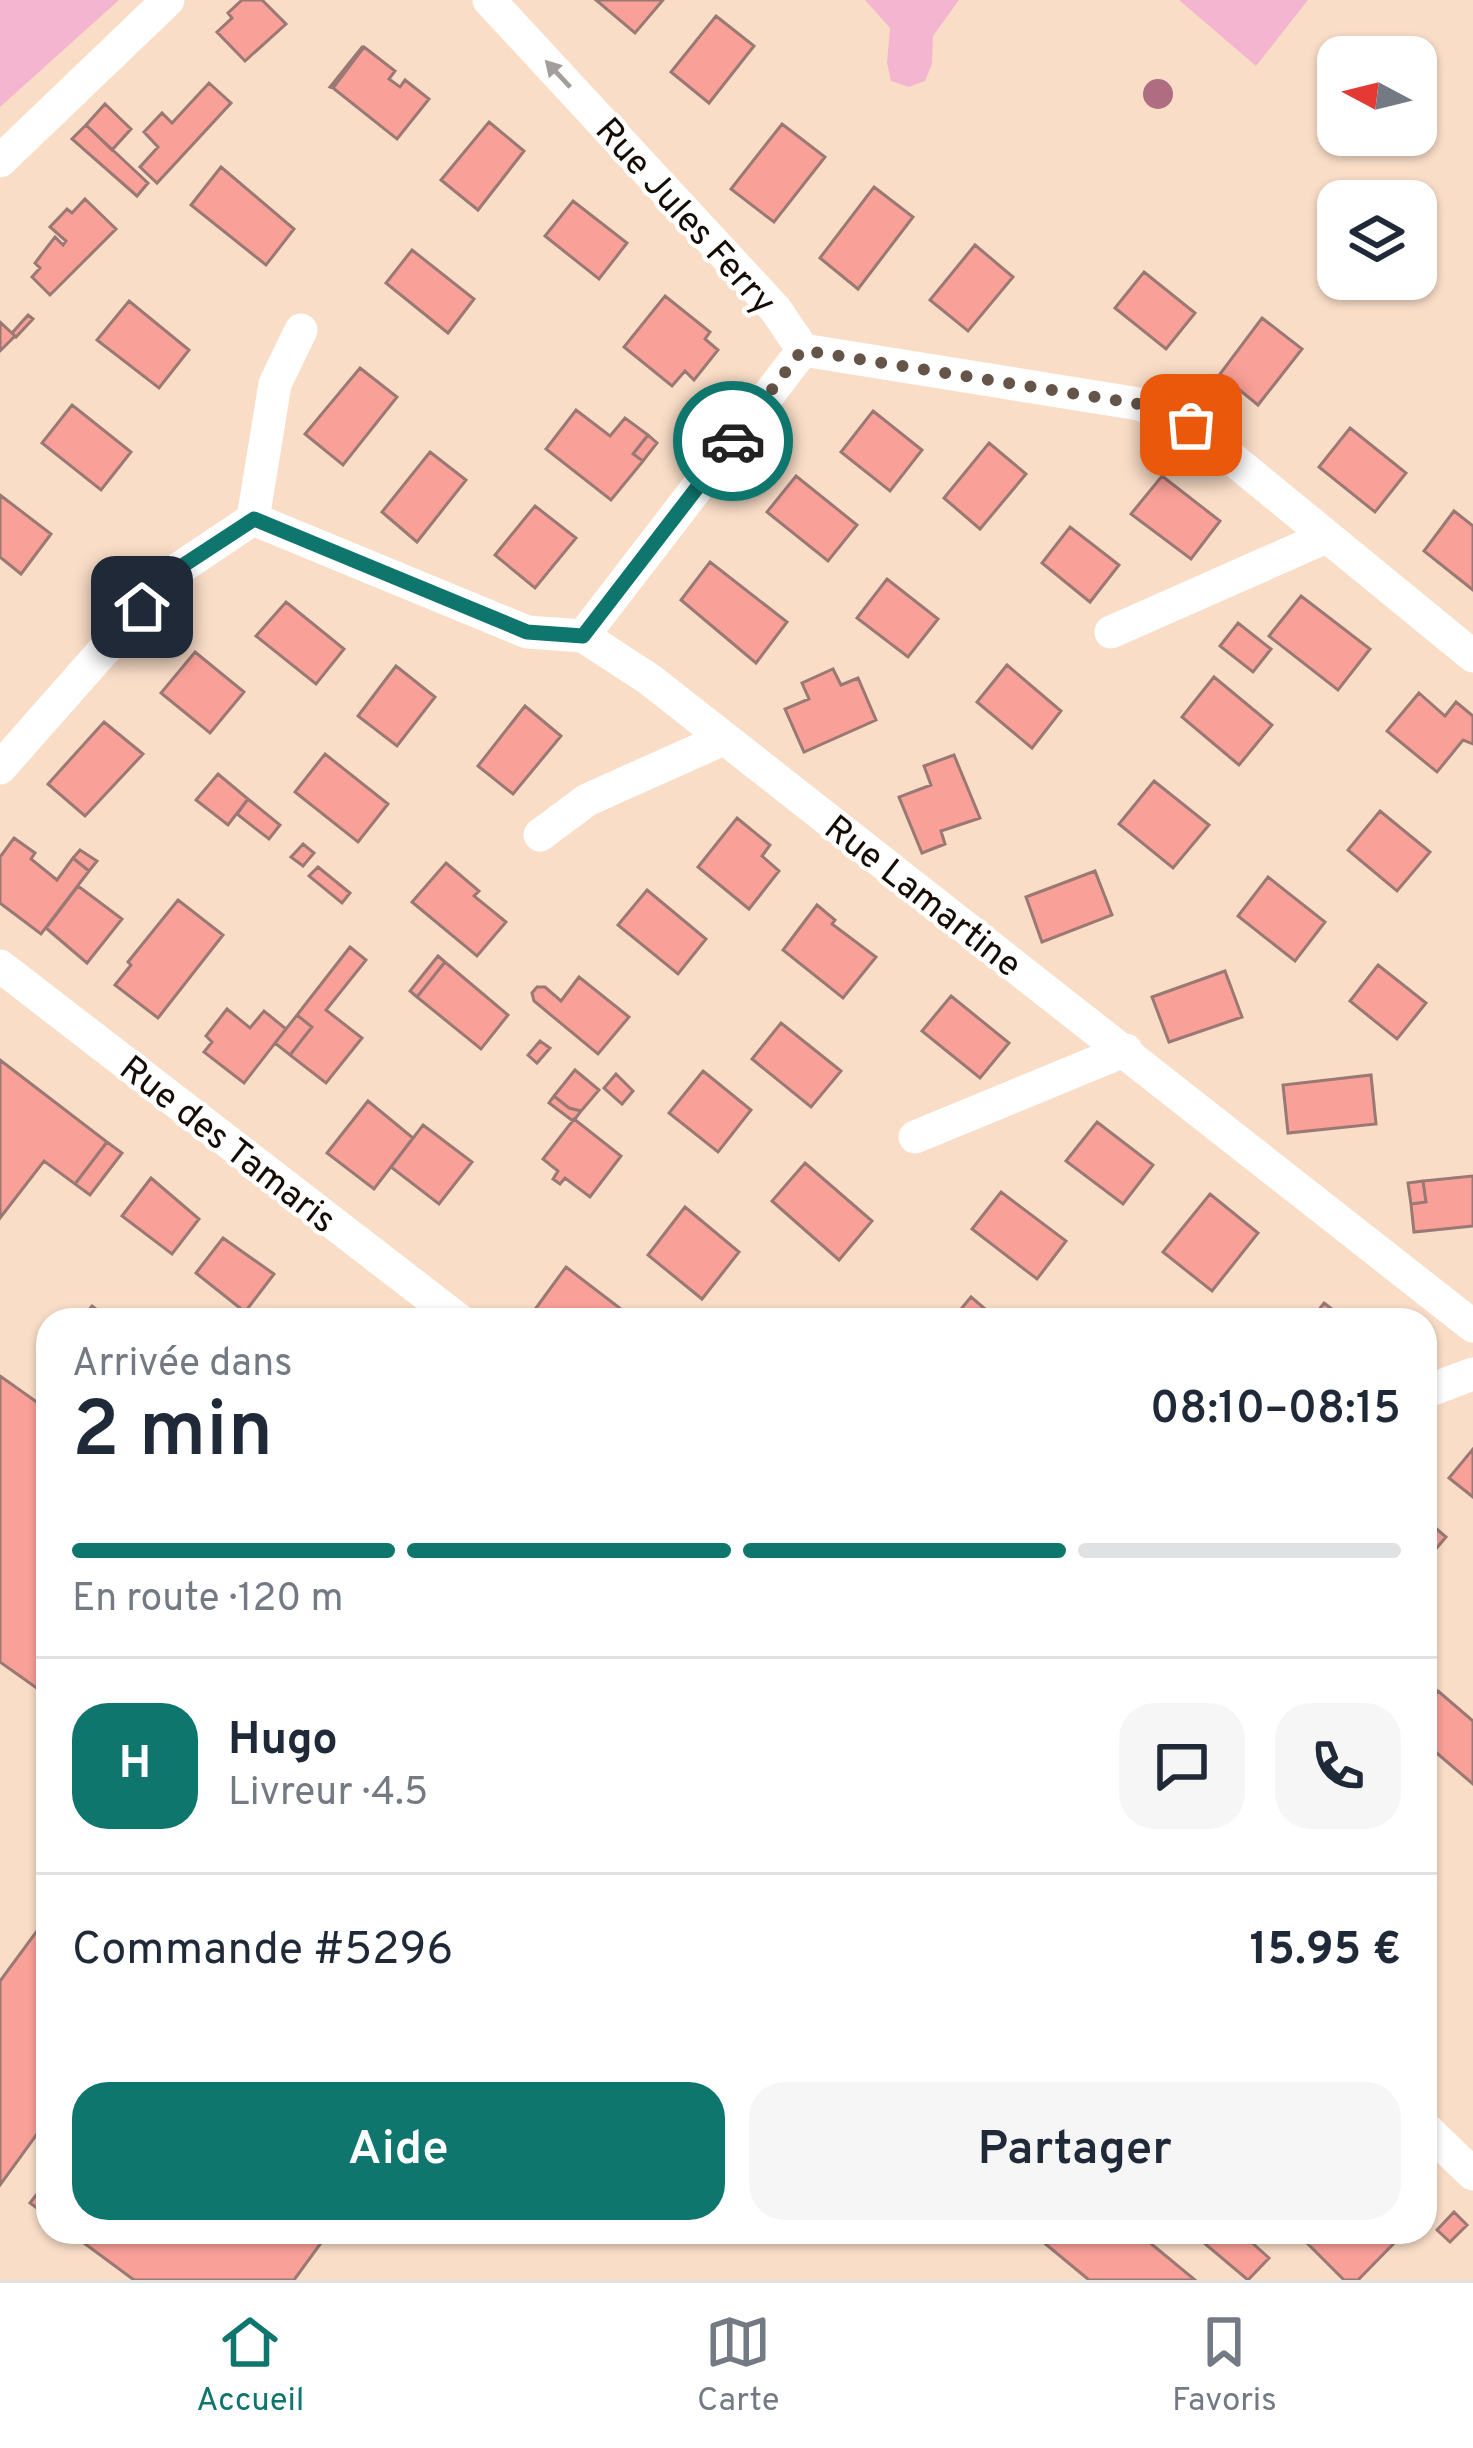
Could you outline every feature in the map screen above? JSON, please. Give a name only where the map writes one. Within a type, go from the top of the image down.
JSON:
[{"type":"street","points":[[0,161],[168,0]]},
{"type":"street","name":"Rue Jules Ferry","points":[[489,0],[776,310],[802,350],[1139,404],[1191,425],[1473,656]]},
{"type":"street","points":[[0,768],[170,574],[254,519],[275,384],[301,330]]},
{"type":"street","points":[[583,636],[802,350]]},
{"type":"street","name":"Rue Lamartine","points":[[254,519],[527,632],[583,636],[649,680],[1473,1326]]},
{"type":"street","points":[[1111,632],[1326,537]]},
{"type":"street","points":[[540,835],[587,800],[722,740]]},
{"type":"street","name":"Rue des Tamaris","points":[[0,966],[443,1308]]},
{"type":"street","points":[[915,1137],[1126,1050]]},
{"type":"street","points":[[1437,1388],[1473,1374]]},
{"type":"street","points":[[1437,2140],[1473,2174]]},
{"type":"shaded area","points":[[0,0],[119,0],[0,107]]},
{"type":"shaded area","points":[[865,0],[959,0],[933,36],[932,64],[925,81],[909,87],[891,81],[887,63],[890,28]]},
{"type":"shaded area","points":[[1179,0],[1308,0],[1256,66]]},
{"type":"building","points":[[242,0],[262,0],[286,24],[245,61],[217,32]]},
{"type":"building","points":[[596,0],[663,0],[635,33]]},
{"type":"building","points":[[716,16],[754,46],[709,103],[671,72]]},
{"type":"building","points":[[364,47],[395,71],[389,79],[400,87],[405,80],[429,99],[397,139],[333,88]]},
{"type":"building","points":[[209,83],[231,103],[157,183],[140,167],[158,147],[144,132],[162,113],[172,123]]},
{"type":"building","points":[[105,104],[131,129],[112,150],[86,125]]},
{"type":"building","points":[[489,122],[524,151],[478,210],[441,180]]},
{"type":"building","points":[[782,124],[825,157],[774,222],[731,189]]},
{"type":"building","points":[[86,125],[148,183],[137,196],[72,139]]},
{"type":"building","points":[[221,167],[294,229],[266,265],[191,205]]},
{"type":"building","points":[[874,187],[913,217],[858,289],[820,258]]},
{"type":"building","points":[[85,199],[116,229],[50,295],[32,277],[40,268],[35,263],[55,237],[63,245],[66,241],[50,227]]},
{"type":"building","points":[[573,201],[627,243],[599,279],[545,236]]},
{"type":"building","points":[[975,245],[1013,277],[968,331],[930,300]]},
{"type":"building","points":[[412,250],[474,299],[448,333],[386,283]]},
{"type":"building","points":[[1144,272],[1195,313],[1166,349],[1115,308]]},
{"type":"building","points":[[665,296],[710,332],[705,339],[718,350],[694,380],[685,371],[672,386],[624,347]]},
{"type":"building","points":[[129,301],[189,350],[159,388],[97,340]]},
{"type":"building","points":[[28,315],[33,319],[16,337],[12,333]]},
{"type":"building","points":[[1262,318],[1302,349],[1258,405],[1220,374]]},
{"type":"building","points":[[0,322],[15,336],[0,351]]},
{"type":"building","points":[[360,368],[397,397],[343,465],[305,434]]},
{"type":"building","points":[[72,405],[131,452],[101,490],[42,443]]},
{"type":"building","points":[[576,410],[610,436],[625,418],[648,435],[633,454],[643,461],[611,500],[546,449]]},
{"type":"building","points":[[873,411],[922,450],[890,491],[841,452]]},
{"type":"building","points":[[1350,428],[1406,473],[1375,512],[1319,467]]},
{"type":"building","points":[[648,435],[657,443],[643,461],[633,454]]},
{"type":"building","points":[[989,443],[1026,474],[980,529],[944,498]]},
{"type":"building","points":[[430,452],[466,480],[417,542],[382,512]]},
{"type":"building","points":[[796,476],[857,525],[828,561],[767,512]]},
{"type":"building","points":[[1162,476],[1220,521],[1191,559],[1131,514]]},
{"type":"building","points":[[0,495],[51,534],[21,574],[0,557]]},
{"type":"building","points":[[535,506],[576,538],[535,588],[495,555]]},
{"type":"building","points":[[1454,511],[1473,526],[1473,590],[1424,551]]},
{"type":"building","points":[[1070,527],[1119,565],[1090,602],[1042,563]]},
{"type":"building","points":[[710,562],[787,622],[756,663],[681,600]]},
{"type":"building","points":[[887,579],[938,619],[908,657],[857,618]]},
{"type":"building","points":[[1301,596],[1370,649],[1338,690],[1269,636]]},
{"type":"building","points":[[286,602],[344,649],[316,684],[256,636]]},
{"type":"building","points":[[1238,623],[1271,649],[1253,672],[1220,646]]},
{"type":"building","points":[[195,652],[244,692],[210,733],[161,693]]},
{"type":"building","points":[[1007,665],[1061,711],[1032,748],[977,702]]},
{"type":"building","points":[[396,666],[435,697],[397,746],[358,716]]},
{"type":"building","points":[[833,669],[841,685],[858,678],[876,720],[804,752],[785,709],[809,699],[802,683]]},
{"type":"building","points":[[1214,677],[1272,725],[1239,765],[1182,717]]},
{"type":"building","points":[[1419,693],[1445,716],[1456,702],[1473,716],[1473,744],[1463,740],[1437,772],[1387,731]]},
{"type":"building","points":[[525,706],[561,736],[513,794],[478,766]]},
{"type":"building","points":[[104,722],[143,754],[85,816],[48,784]]},
{"type":"building","points":[[325,754],[388,804],[358,842],[295,792]]},
{"type":"building","points":[[954,755],[980,818],[941,831],[945,844],[922,853],[899,797],[931,785],[924,766]]},
{"type":"building","points":[[218,774],[248,799],[228,825],[196,800]]},
{"type":"building","points":[[1154,781],[1209,825],[1173,868],[1119,824]]},
{"type":"building","points":[[248,799],[280,825],[269,839],[237,814]]},
{"type":"building","points":[[1380,811],[1430,852],[1397,891],[1348,850]]},
{"type":"building","points":[[737,818],[770,845],[762,856],[779,871],[749,909],[698,867]]},
{"type":"building","points":[[14,838],[35,853],[31,859],[57,880],[73,858],[89,871],[41,934],[0,903],[0,857]]},
{"type":"building","points":[[303,844],[314,853],[303,866],[291,857]]},
{"type":"building","points":[[80,850],[97,861],[89,871],[73,858]]},
{"type":"building","points":[[446,863],[479,891],[474,896],[506,922],[477,956],[412,902]]},
{"type":"building","points":[[318,867],[350,893],[342,903],[309,876]]},
{"type":"building","points":[[1095,871],[1112,915],[1042,942],[1026,897]]},
{"type":"building","points":[[1268,877],[1325,922],[1295,961],[1238,916]]},
{"type":"building","points":[[78,886],[122,919],[87,963],[46,928]]},
{"type":"building","points":[[647,890],[706,939],[678,974],[618,925]]},
{"type":"building","points":[[178,900],[223,935],[158,1018],[115,985]]},
{"type":"building","points":[[817,905],[835,920],[832,924],[876,957],[843,998],[783,950]]},
{"type":"building","points":[[350,947],[366,960],[326,1010],[362,1038],[326,1083],[290,1055],[312,1027],[297,1015]]},
{"type":"building","points":[[438,956],[445,962],[417,997],[410,991]]},
{"type":"building","points":[[445,962],[508,1015],[481,1049],[417,997]]},
{"type":"building","points":[[1378,965],[1426,1003],[1397,1039],[1350,1001]]},
{"type":"building","points":[[1225,971],[1242,1017],[1169,1042],[1152,997]]},
{"type":"building","points":[[579,977],[629,1017],[598,1054],[534,1001],[532,993],[545,987],[561,1001]]},
{"type":"building","points":[[951,996],[1009,1043],[980,1078],[922,1031]]},
{"type":"building","points":[[227,1009],[250,1028],[264,1011],[286,1029],[244,1083],[204,1052],[212,1042],[206,1036]]},
{"type":"building","points":[[297,1015],[312,1027],[290,1055],[275,1043]]},
{"type":"building","points":[[781,1023],[841,1071],[811,1107],[752,1059]]},
{"type":"building","points":[[540,1041],[550,1048],[537,1063],[528,1055]]},
{"type":"building","points":[[0,1060],[107,1142],[75,1184],[44,1161],[0,1218]]},
{"type":"building","points":[[575,1070],[599,1090],[581,1111],[554,1096]]},
{"type":"building","points":[[703,1071],[751,1110],[718,1152],[669,1113]]},
{"type":"building","points":[[616,1074],[633,1091],[622,1104],[604,1088]]},
{"type":"building","points":[[1371,1075],[1376,1124],[1288,1133],[1283,1085]]},
{"type":"building","points":[[554,1096],[581,1111],[573,1121],[549,1103]]},
{"type":"building","points":[[368,1101],[413,1138],[374,1189],[327,1153]]},
{"type":"building","points":[[574,1119],[621,1156],[590,1197],[565,1178],[560,1184],[553,1179],[558,1171],[543,1159]]},
{"type":"building","points":[[1097,1122],[1153,1165],[1123,1204],[1066,1161]]},
{"type":"building","points":[[423,1125],[472,1162],[439,1204],[391,1167]]},
{"type":"building","points":[[107,1142],[122,1153],[90,1195],[75,1184]]},
{"type":"building","points":[[805,1163],[872,1221],[839,1260],[772,1201]]},
{"type":"building","points":[[1473,1176],[1473,1226],[1414,1232],[1411,1204],[1426,1202],[1423,1181]]},
{"type":"building","points":[[151,1178],[199,1219],[172,1254],[122,1216]]},
{"type":"building","points":[[1423,1181],[1426,1202],[1411,1204],[1408,1183]]},
{"type":"building","points":[[1001,1192],[1066,1241],[1037,1279],[972,1229]]},
{"type":"building","points":[[1210,1194],[1258,1233],[1212,1291],[1163,1252]]},
{"type":"building","points":[[685,1207],[739,1252],[702,1299],[648,1255]]},
{"type":"building","points":[[223,1238],[274,1274],[248,1308],[240,1308],[196,1273]]},
{"type":"building","points":[[566,1267],[620,1308],[536,1308]]},
{"type":"building","points":[[971,1297],[984,1308],[962,1308]]},
{"type":"building","points":[[0,1376],[36,1402],[36,1688],[0,1662]]},
{"type":"building","points":[[1473,1449],[1473,1497],[1449,1478]]},
{"type":"building","points":[[1437,1692],[1473,1721],[1473,1784],[1437,1753]]},
{"type":"building","points":[[36,1932],[36,2136],[0,2185],[0,1981]]},
{"type":"building","points":[[1454,2212],[1467,2225],[1450,2242],[1437,2230]]},
{"type":"building","points":[[85,2244],[320,2244],[294,2280],[134,2280]]},
{"type":"building","points":[[1046,2244],[1152,2244],[1195,2280],[1089,2280]]},
{"type":"building","points":[[1205,2244],[1253,2244],[1269,2258],[1248,2280]]},
{"type":"building","points":[[1308,2244],[1393,2244],[1358,2280],[1344,2280]]},
{"type":"way so far","points":[[733,441],[802,350],[1139,404],[1191,425]]},
{"type":"route","points":[[142,607],[170,574],[254,519],[527,632],[583,636],[733,441]]}]
